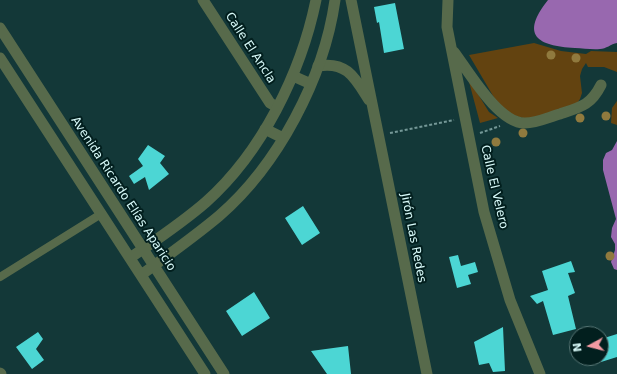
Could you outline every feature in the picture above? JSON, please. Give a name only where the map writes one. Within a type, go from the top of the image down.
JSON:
[{"type":"street","name":"Calle El Ancla","points":[[203,0],[270,103],[277,107]]},
{"type":"street","points":[[130,258],[177,226],[206,202],[246,158],[265,129],[292,76],[304,44],[316,0]]},
{"type":"street","points":[[141,275],[219,216],[241,194],[264,166],[283,138],[311,84],[330,27],[335,0]]},
{"type":"street","name":"Jirón Las Redes","points":[[351,0],[427,374]]},
{"type":"street","name":"Calle El Velero","points":[[448,0],[447,27],[484,212],[508,292],[540,374]]},
{"type":"street","name":"Avenida Ricardo Elías Aparicio","points":[[0,28],[224,374]]},
{"type":"street","points":[[451,48],[494,107],[514,122],[533,122],[586,104],[595,96],[601,85]]},
{"type":"street","points":[[0,58],[205,374]]},
{"type":"street","name":"Jirón Las Redes","points":[[318,66],[327,64],[342,67],[351,73],[373,106]]},
{"type":"street","points":[[292,76],[311,84]]},
{"type":"street","points":[[265,129],[283,138]]},
{"type":"street","points":[[0,277],[101,214]]},
{"type":"path","points":[[379,135],[465,118]]},
{"type":"path","points":[[469,136],[514,122]]},
{"type":"shaded area","points":[[548,0],[617,0],[617,43],[602,49],[594,49],[562,47],[551,45],[542,41],[534,30],[535,22]]},
{"type":"shaded area","points":[[534,43],[561,51],[586,54],[591,51],[617,52],[617,72],[604,67],[588,67],[586,63],[580,76],[582,93],[576,105],[535,119],[511,115],[499,106],[469,55]]},
{"type":"shaded area","points":[[468,78],[489,112],[498,118],[480,123]]},
{"type":"shaded area","points":[[617,101],[617,125],[611,123],[612,108]]},
{"type":"shaded area","points":[[617,141],[617,270],[614,269],[611,262],[615,250],[615,244],[611,237],[612,228],[616,219],[603,170],[603,160],[606,153],[612,150]]},
{"type":"building","points":[[395,3],[404,49],[384,53],[379,22],[377,23],[374,7]]},
{"type":"building","points":[[148,145],[165,156],[160,163],[169,174],[149,190],[145,177],[134,184],[129,176],[143,166],[138,159]]},
{"type":"building","points":[[303,206],[320,233],[302,245],[285,218]]},
{"type":"building","points":[[458,255],[461,266],[475,262],[478,272],[468,275],[471,284],[457,288],[449,257]]},
{"type":"building","points":[[571,261],[575,272],[568,273],[575,293],[568,296],[575,326],[569,326],[569,331],[553,335],[543,301],[537,304],[530,296],[548,290],[542,271]]},
{"type":"building","points":[[254,292],[270,318],[242,336],[226,311]]},
{"type":"building","points":[[503,327],[505,371],[493,372],[489,363],[479,365],[474,342]]},
{"type":"building","points":[[38,332],[43,339],[36,349],[44,360],[32,369],[16,347]]},
{"type":"building","points":[[617,334],[617,357],[609,360],[609,336]]},
{"type":"building","points":[[348,346],[351,374],[327,374],[311,351]]}]
